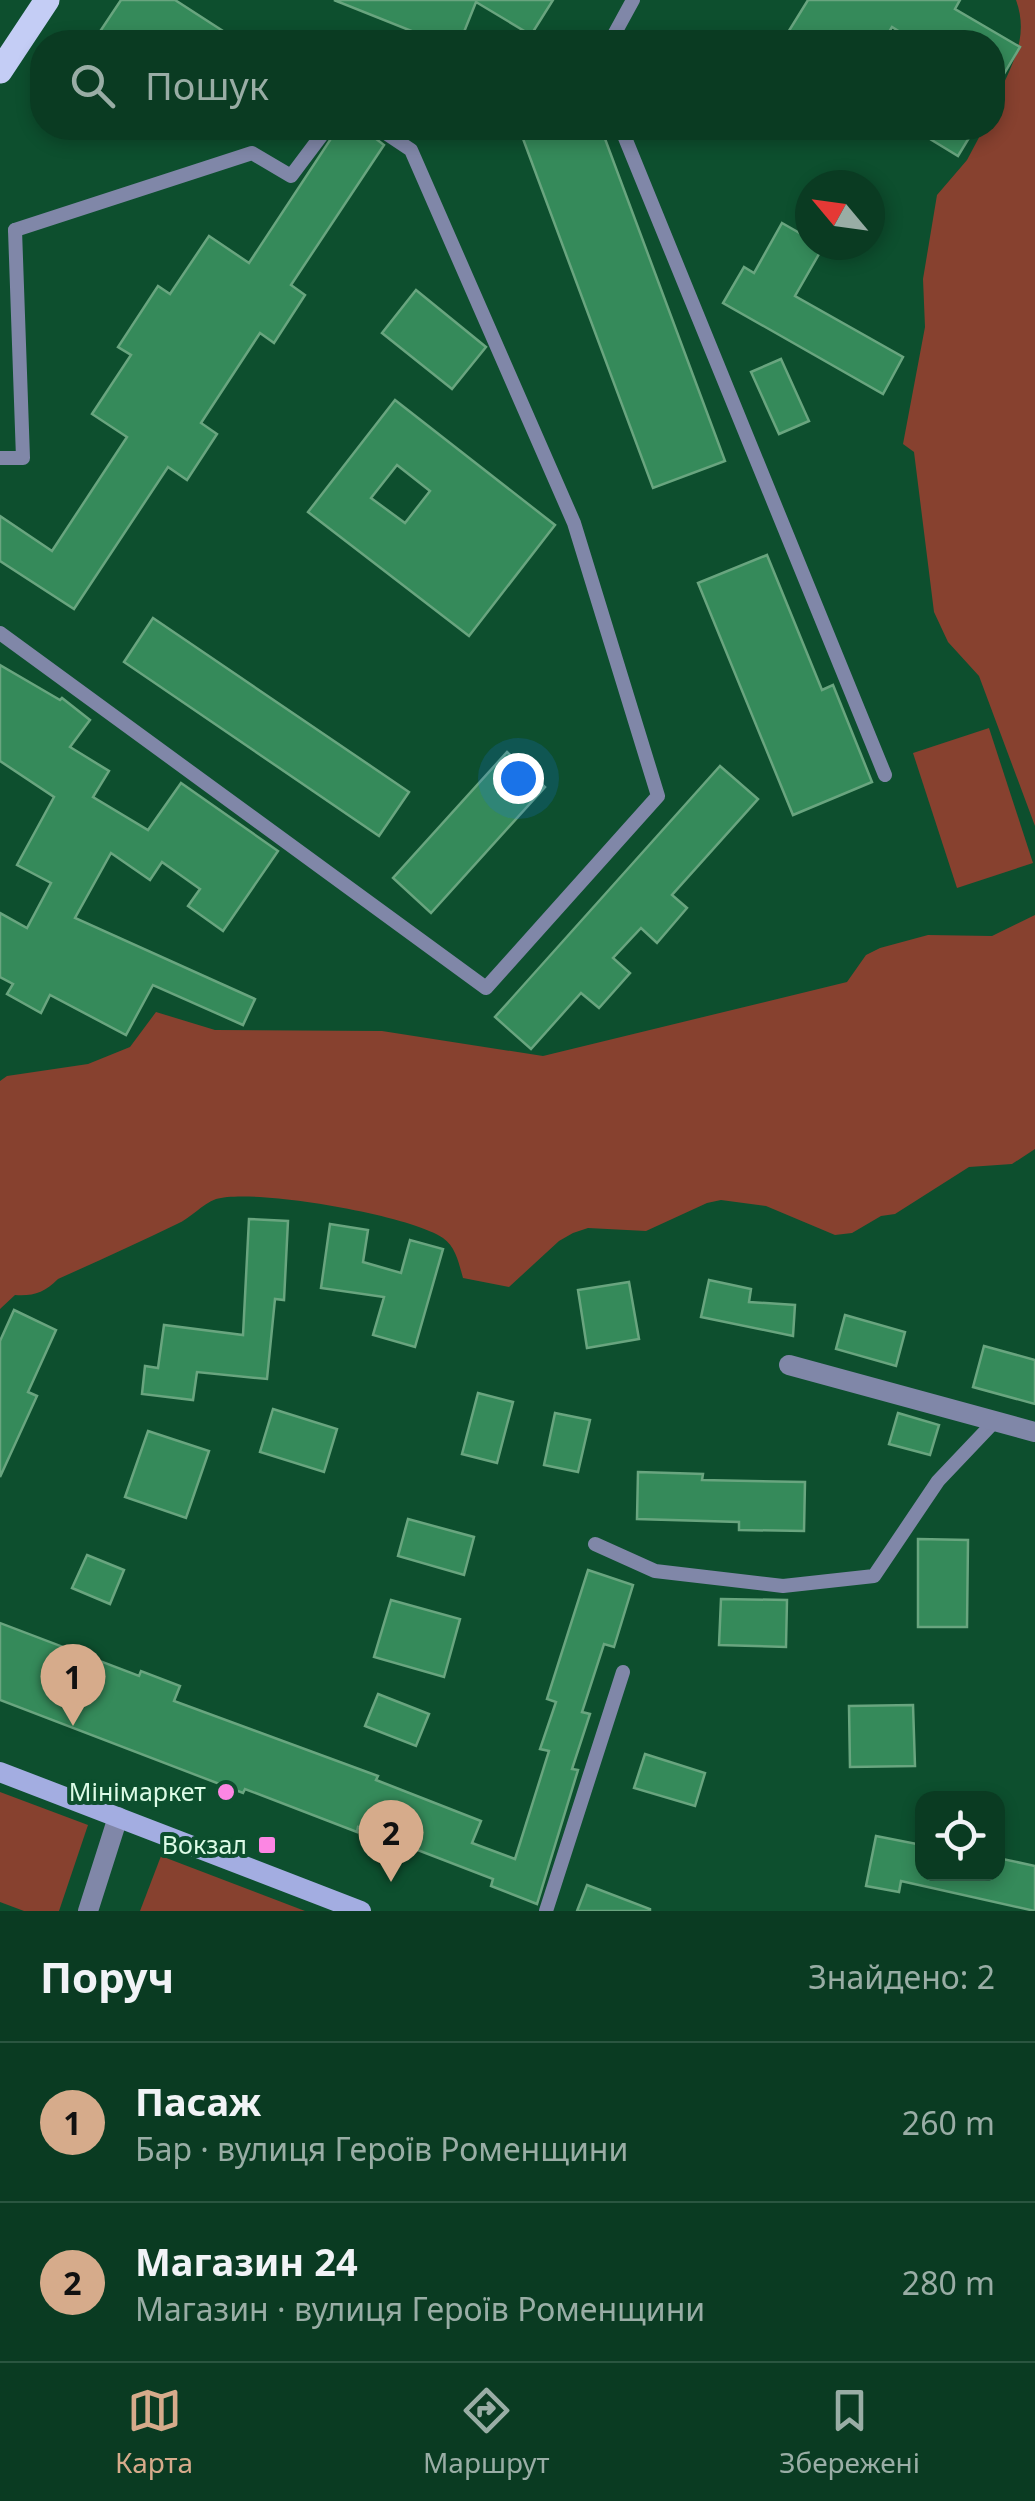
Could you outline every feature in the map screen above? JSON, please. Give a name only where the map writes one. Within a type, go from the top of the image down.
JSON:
[{"type":"main road","points":[[0,71],[47,0]]},
{"type":"street","points":[[789,1365],[1035,1432]]},
{"type":"street","points":[[0,1772],[361,1911]]},
{"type":"street","points":[[88,1911],[118,1817]]},
{"type":"lane","points":[[617,30],[633,0]]},
{"type":"lane","points":[[15,230],[252,152],[291,176],[318,140]]},
{"type":"lane","points":[[0,633],[486,988],[658,796],[574,524],[412,150],[397,140]]},
{"type":"lane","points":[[626,140],[885,775]]},
{"type":"lane","points":[[0,220],[15,230]]},
{"type":"lane","points":[[0,458],[23,458],[15,230]]},
{"type":"lane","points":[[595,1544],[655,1571],[784,1586],[874,1576],[938,1480],[996,1421]]},
{"type":"lane","points":[[546,1911],[623,1672]]},
{"type":"shaded area","points":[[1016,0],[1035,0],[1035,826],[979,676],[948,642],[934,612],[914,452],[903,444],[925,327],[923,279],[937,195],[967,160],[978,140],[1005,140],[1005,80],[1017,52],[1020,19]]},
{"type":"shaded area","points":[[989,728],[1033,863],[957,888],[913,753]]},
{"type":"shaded area","points":[[1035,915],[1035,1149],[1012,1164],[969,1167],[895,1214],[881,1216],[852,1233],[835,1235],[766,1206],[721,1200],[646,1231],[588,1228],[573,1233],[509,1287],[463,1278],[451,1246],[425,1229],[296,1200],[235,1197],[211,1201],[182,1221],[58,1279],[43,1290],[15,1295],[0,1309],[0,1081],[7,1076],[88,1064],[130,1047],[156,1012],[215,1030],[382,1031],[543,1056],[847,982],[866,955],[880,948],[928,935],[992,936]]},
{"type":"shaded area","points":[[0,1792],[88,1825],[59,1911],[24,1911],[0,1902]]},
{"type":"shaded area","points":[[161,1856],[305,1911],[140,1911]]},
{"type":"building","points":[[121,0],[175,0],[221,30],[101,30]]},
{"type":"building","points":[[334,0],[553,0],[534,30],[523,30],[476,2],[465,30],[409,30]]},
{"type":"building","points":[[808,0],[960,0],[955,9],[991,30],[892,27],[789,30]]},
{"type":"building","points":[[1005,38],[1020,47],[1005,72]]},
{"type":"building","points":[[330,140],[378,140],[384,145],[291,285],[305,295],[274,343],[260,333],[201,423],[217,434],[187,480],[168,467],[74,609],[0,561],[0,516],[52,551],[127,437],[92,414],[131,355],[118,347],[158,286],[170,294],[209,236],[249,263]]},
{"type":"building","points":[[523,140],[605,140],[725,461],[653,488]]},
{"type":"building","points":[[932,140],[968,140],[958,156]]},
{"type":"building","points":[[782,223],[795,230],[795,260],[816,260],[795,296],[903,357],[883,394],[723,303],[744,267],[754,273]]},
{"type":"building","points":[[416,290],[486,347],[452,389],[382,333]]},
{"type":"building","points":[[781,359],[809,421],[779,434],[751,372]]},
{"type":"building","points":[[395,400],[555,525],[469,636],[308,512]],"holes":[[[397,465],[430,491],[405,523],[371,498]]]},
{"type":"building","points":[[767,555],[822,690],[833,685],[872,782],[793,815],[698,583]]},
{"type":"building","points":[[153,618],[409,792],[379,836],[124,662]]},
{"type":"building","points":[[0,665],[62,698],[90,720],[70,747],[109,771],[93,797],[148,830],[181,783],[278,851],[223,931],[188,906],[200,889],[162,862],[150,880],[111,853],[75,918],[255,999],[243,1025],[153,985],[126,1035],[50,995],[41,1013],[7,994],[13,984],[0,977],[0,913],[27,928],[51,883],[17,865],[54,797],[0,761]]},
{"type":"building","points":[[507,752],[545,787],[431,913],[393,878]]},
{"type":"building","points":[[720,766],[758,799],[672,895],[687,908],[657,943],[641,928],[613,958],[630,973],[599,1008],[581,993],[531,1049],[495,1017]]},
{"type":"building","points":[[249,1219],[288,1221],[284,1300],[275,1299],[267,1379],[197,1372],[193,1400],[142,1394],[145,1366],[158,1368],[164,1325],[243,1335]]},
{"type":"building","points":[[330,1224],[368,1230],[363,1262],[401,1273],[410,1240],[443,1249],[415,1347],[373,1335],[384,1297],[321,1288]]},
{"type":"building","points":[[709,1280],[751,1289],[749,1302],[795,1305],[793,1336],[701,1317]]},
{"type":"building","points":[[629,1282],[639,1339],[587,1348],[578,1290]]},
{"type":"building","points":[[14,1310],[56,1330],[28,1392],[37,1396],[0,1477],[0,1341]]},
{"type":"building","points":[[845,1315],[905,1332],[896,1366],[836,1349]]},
{"type":"building","points":[[984,1346],[1035,1360],[1035,1404],[973,1387]]},
{"type":"building","points":[[478,1393],[513,1402],[497,1463],[462,1454]]},
{"type":"building","points":[[273,1409],[337,1429],[324,1472],[260,1452]]},
{"type":"building","points":[[555,1413],[590,1420],[578,1472],[544,1465]]},
{"type":"building","points":[[898,1413],[939,1425],[930,1455],[889,1444]]},
{"type":"building","points":[[148,1431],[209,1451],[186,1518],[125,1497]]},
{"type":"building","points":[[638,1472],[703,1474],[702,1480],[805,1482],[804,1531],[739,1530],[739,1522],[637,1519]]},
{"type":"building","points":[[408,1519],[474,1537],[464,1575],[398,1556]]},
{"type":"building","points":[[918,1539],[968,1540],[967,1627],[918,1627]]},
{"type":"building","points":[[87,1555],[124,1570],[110,1604],[72,1588]]},
{"type":"building","points":[[588,1570],[633,1585],[614,1647],[604,1644],[582,1712],[590,1714],[572,1769],[578,1770],[537,1904],[491,1886],[493,1879],[358,1827],[357,1832],[245,1789],[243,1793],[0,1700],[0,1623],[139,1676],[141,1671],[180,1686],[174,1701],[378,1776],[376,1780],[481,1821],[472,1843],[515,1859],[549,1751],[540,1749],[556,1702],[547,1699]]},
{"type":"building","points":[[721,1599],[787,1600],[786,1647],[719,1645]]},
{"type":"building","points":[[391,1600],[460,1619],[444,1677],[374,1657]]},
{"type":"building","points":[[378,1694],[429,1714],[416,1746],[365,1726]]},
{"type":"building","points":[[913,1705],[915,1766],[850,1767],[849,1706]]},
{"type":"building","points":[[645,1754],[705,1773],[695,1806],[634,1788]]},
{"type":"building","points":[[876,1836],[915,1844],[915,1881],[1005,1881],[1005,1860],[1035,1866],[1035,1911],[901,1881],[899,1892],[866,1886]]},
{"type":"building","points":[[587,1885],[650,1909],[650,1911],[577,1911]]},
{"type":"place","name":"Пасаж","points":[[73,1726]]},
{"type":"place","name":"Мінімаркет","points":[[226,1792]]},
{"type":"place","name":"Вокзал","points":[[267,1845]]},
{"type":"place","name":"Магазин 24","points":[[391,1882]]}]
